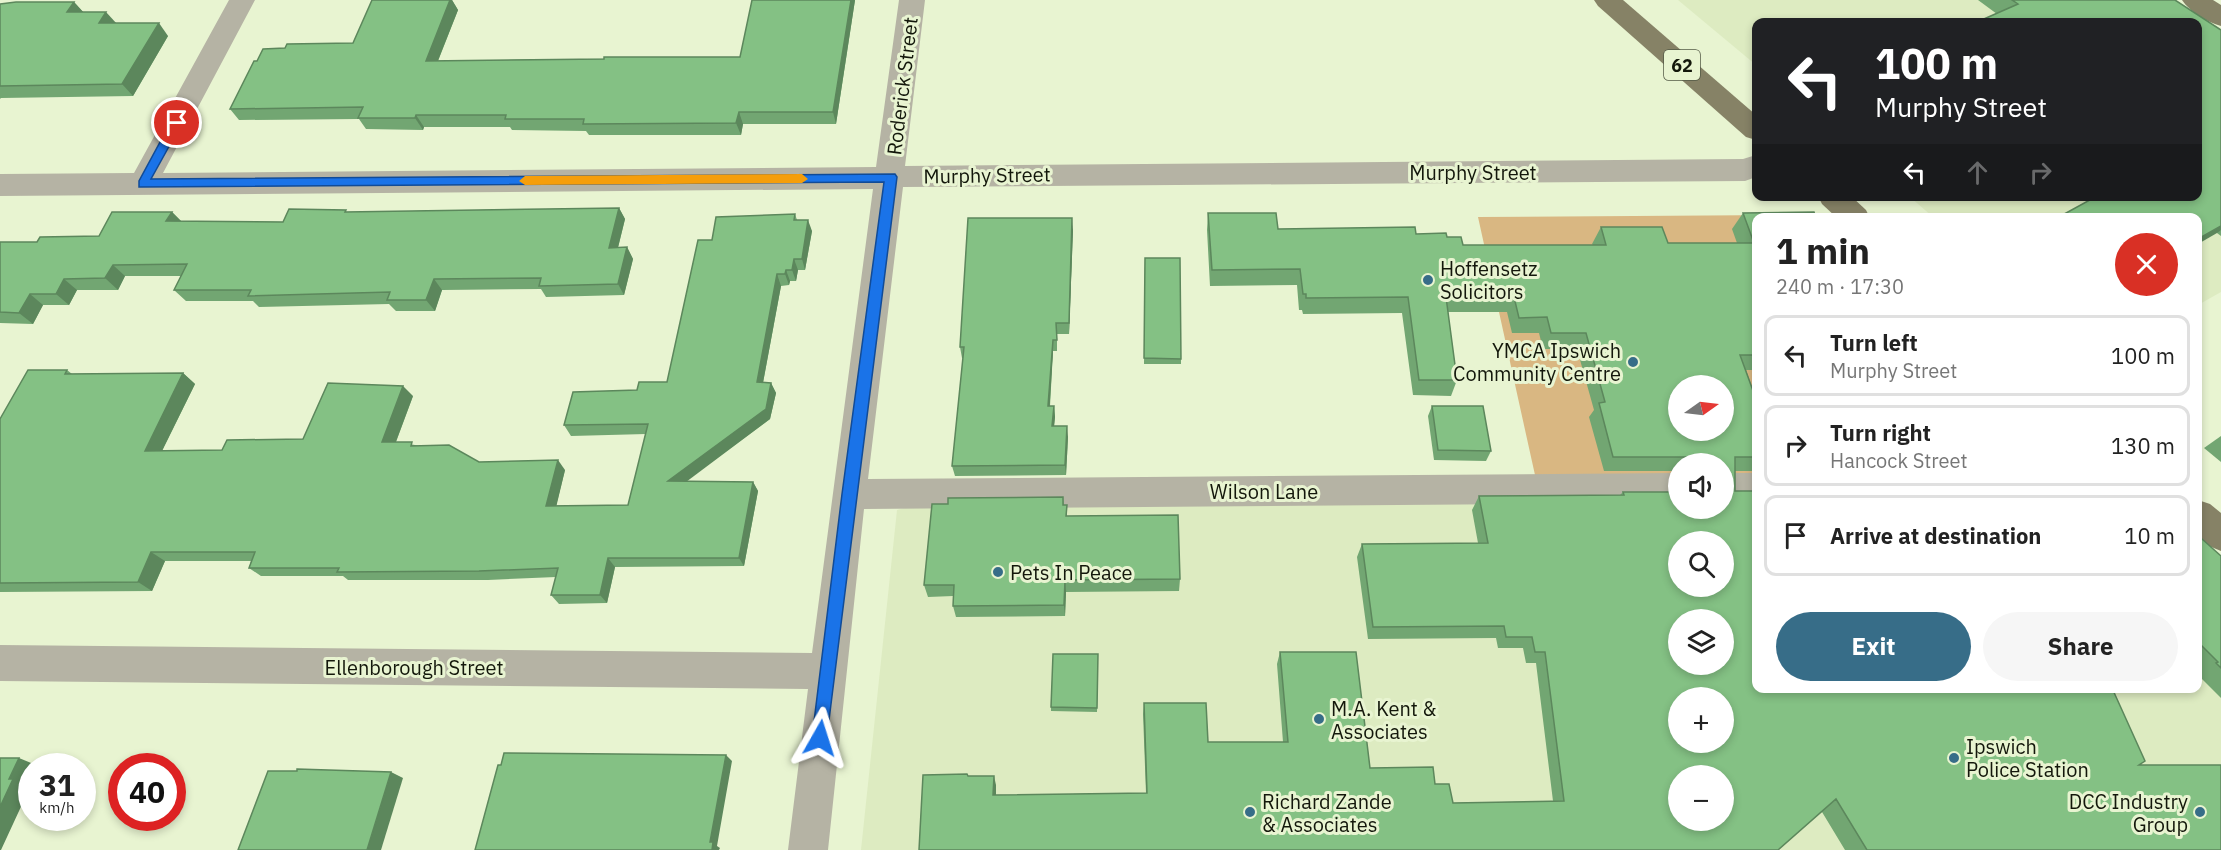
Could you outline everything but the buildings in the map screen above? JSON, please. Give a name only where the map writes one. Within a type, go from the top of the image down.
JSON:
[{"type":"main road","name":"62","points":[[1607,0],[1752,127]]},
{"type":"main road","points":[[2195,0],[2221,17]]},
{"type":"main road","points":[[1837,201],[1851,213]]},
{"type":"main road","points":[[2202,518],[2221,535]]},
{"type":"street","points":[[143,184],[242,0]]},
{"type":"street","name":"Roderick Street","points":[[808,850],[827,671],[912,0]]},
{"type":"street","name":"Murphy Street","points":[[0,185],[931,175],[1745,170],[1752,167]]},
{"type":"street","name":"Wilson Lane","points":[[849,494],[1668,488]]},
{"type":"street","points":[[1734,488],[1752,488]]},
{"type":"street","name":"Ellenborough Street","points":[[0,663],[827,671]]},
{"type":"shaded area","points":[[1678,0],[2137,0],[2164,18],[1752,18],[1752,62]]},
{"type":"shaded area","points":[[2221,57],[2221,292],[2202,303],[2202,213],[1928,213],[1915,201],[2202,201],[2202,172]]},
{"type":"shaded area","name":"YMCA Ipswich Community Centre","points":[[1752,215],[1752,474],[1734,474],[1734,453],[1668,453],[1668,474],[1535,475],[1478,217]]},
{"type":"shaded area","points":[[1668,502],[1668,519],[1726,519],[1728,531],[1668,531],[1668,597],[1734,597],[1734,564],[1752,666],[1752,693],[2202,693],[2202,563],[2221,580],[2221,850],[861,850],[897,510],[908,507]]},
{"type":"slow traffic","points":[[525,181],[802,179]]},
{"type":"place","name":"Hoffensetz Solicitors","points":[[1428,280]]},
{"type":"place","name":"YMCA Ipswich Community Centre","points":[[1633,362]]},
{"type":"place","name":"Pets In Peace","points":[[998,572]]},
{"type":"place","name":"M.A. Kent & Associates","points":[[1319,719]]},
{"type":"place","name":"Ipswich Police Station","points":[[1954,758]]},
{"type":"place","name":"Richard Zande & Associates","points":[[1250,812]]},
{"type":"place","name":"DCC Industry Group","points":[[2200,812]]},
{"type":"route","points":[[177,123],[143,184],[891,177],[849,494],[820,738]]}]
